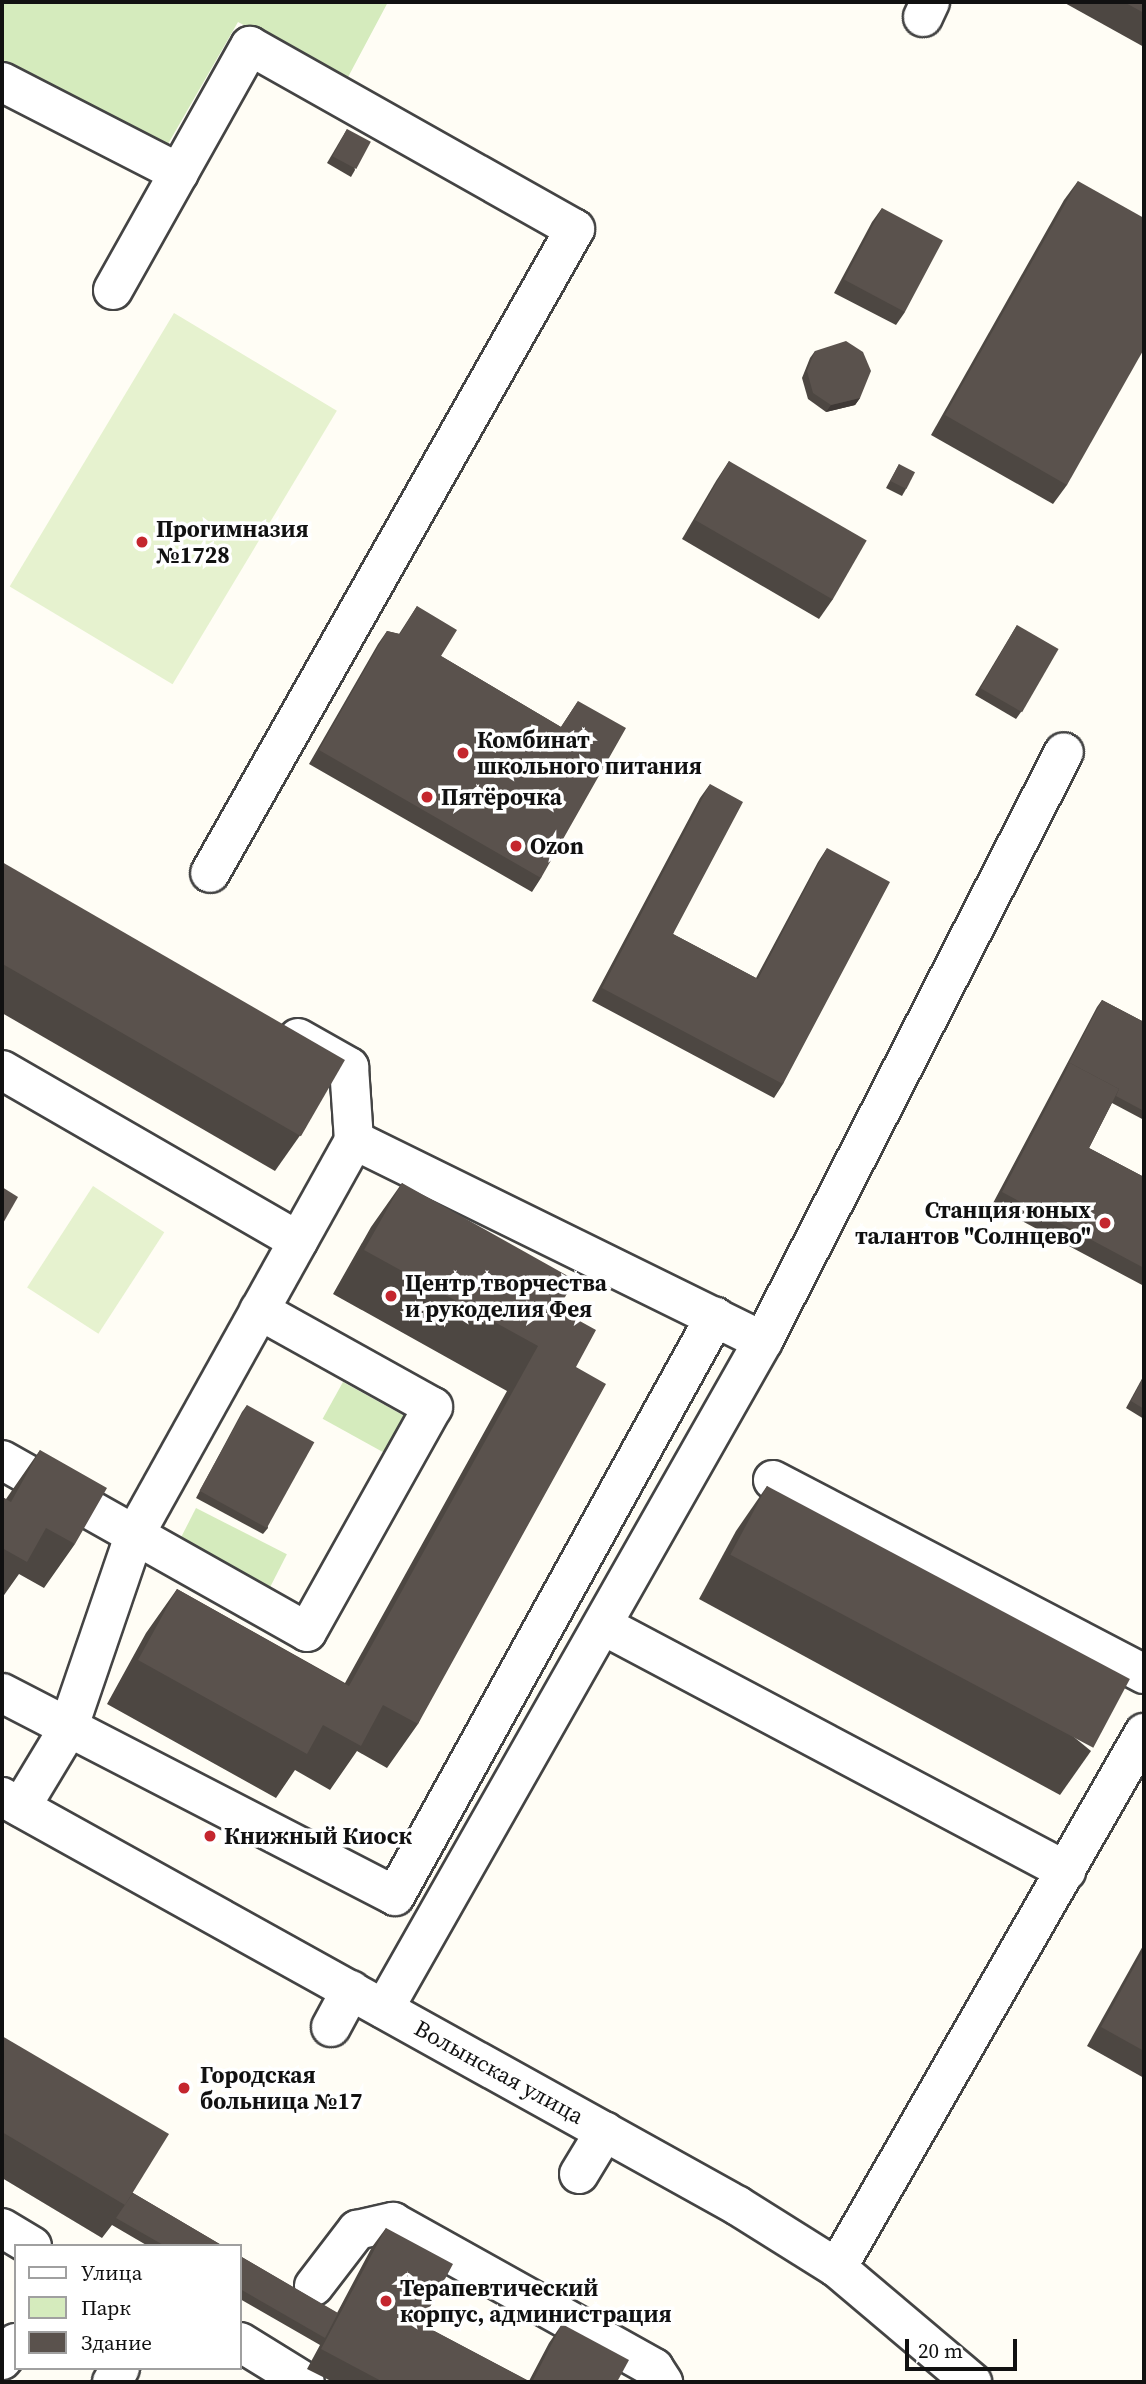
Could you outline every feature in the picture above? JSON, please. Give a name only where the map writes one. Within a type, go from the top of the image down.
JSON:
[{"type":"street","points":[[113,290],[250,46],[575,229],[210,873]]},
{"type":"street","points":[[2,82],[179,173]]},
{"type":"street","points":[[384,2009],[606,1627],[763,1340],[1064,752]]},
{"type":"street","points":[[11,1802],[68,1729],[134,1536],[354,1140],[349,1067],[264,1018]]},
{"type":"street","points":[[2,1070],[298,1241]]},
{"type":"street","points":[[354,1140],[763,1340]]},
{"type":"street","points":[[2,1460],[307,1632],[433,1407],[259,1310]]},
{"type":"street","points":[[2,1693],[395,1896],[715,1317]]},
{"type":"street","points":[[773,1480],[1144,1674]]},
{"type":"street","points":[[606,1627],[1066,1871]]},
{"type":"street","points":[[836,2268],[1144,1733]]},
{"type":"street","name":"Волынская улица","points":[[11,1802],[605,2131],[836,2268],[972,2382]]},
{"type":"street","points":[[331,2027],[351,1990]]},
{"type":"street","points":[[579,2174],[605,2131]]},
{"type":"street","points":[[314,2286],[357,2230],[393,2222],[654,2368],[663,2382]]},
{"type":"street","points":[[2,2228],[29,2244]]},
{"type":"street","points":[[2,2360],[14,2345]]},
{"type":"street","points":[[253,2361],[305,2382]]},
{"type":"green space","points":[[2,2],[388,2],[347,79],[238,22],[164,151],[2,61]]},
{"type":"green space","points":[[174,313],[337,411],[173,684],[10,586]]},
{"type":"green space","points":[[93,1186],[164,1232],[98,1334],[27,1287]]},
{"type":"green space","points":[[343,1382],[409,1419],[389,1456],[323,1419]]},
{"type":"green space","points":[[196,1508],[287,1554],[267,1593],[176,1546]]},
{"type":"building","points":[[1124,2],[1144,2],[1144,13]]},
{"type":"building","points":[[347,129],[371,142],[356,169],[332,156]]},
{"type":"building","points":[[1078,181],[1144,218],[1144,349],[1067,485],[945,415]]},
{"type":"building","points":[[882,208],[943,240],[905,312],[844,280]]},
{"type":"building","points":[[846,341],[863,352],[871,371],[860,398],[831,405],[813,393],[807,371],[815,351]]},
{"type":"building","points":[[729,461],[867,540],[833,599],[695,520]]},
{"type":"building","points":[[899,464],[915,472],[906,489],[890,481]]},
{"type":"building","name":"Комбинат школьного питания","points":[[417,606],[457,630],[441,656],[561,727],[578,701],[626,728],[541,878],[319,750],[387,631],[400,634]]},
{"type":"building","points":[[1017,625],[1059,649],[1022,712],[980,688]]},
{"type":"building","points":[[710,784],[743,802],[673,934],[758,979],[827,848],[890,882],[783,1084],[602,988]]},
{"type":"building","points":[[2,862],[345,1060],[301,1136],[2,964]]},
{"type":"building","points":[[1102,1000],[1144,1022],[1144,1111],[1116,1096],[1119,1089],[1070,1063],[1066,1069]]},
{"type":"building","points":[[1070,1063],[1119,1089],[1089,1148],[1144,1177],[1144,1268],[1002,1192]]},
{"type":"building","points":[[402,1183],[575,1280],[558,1309],[596,1330],[576,1367],[606,1384],[418,1724],[383,1705],[361,1746],[323,1725],[307,1754],[138,1660],[177,1589],[349,1686],[538,1346],[364,1250]]},
{"type":"building","points":[[2,1187],[18,1197],[2,1225]]},
{"type":"building","points":[[1144,1376],[1144,1409],[1131,1401]]},
{"type":"building","points":[[247,1405],[314,1442],[267,1528],[199,1491]]},
{"type":"building","points":[[40,1450],[107,1488],[75,1544],[46,1528],[27,1562],[2,1548],[2,1497],[11,1502]]},
{"type":"building","points":[[767,1486],[1130,1679],[1093,1748],[730,1555]]},
{"type":"building","points":[[1144,1949],[1144,2051],[1101,2027]]},
{"type":"building","points":[[2,2036],[169,2134],[125,2205],[2,2132]]},
{"type":"building","points":[[133,2193],[220,2244],[162,2244],[116,2218]]},
{"type":"building","name":"Терапевтический корпус, администрация","points":[[386,2228],[453,2264],[421,2324],[530,2382],[383,2382],[321,2349]]},
{"type":"building","points":[[242,2257],[338,2313],[325,2338],[242,2290]]},
{"type":"building","points":[[562,2324],[629,2360],[617,2382],[532,2382]]},
{"type":"place","name":"Прогимназия №1728","points":[[142,542]]},
{"type":"place","name":"Комбинат школьного питания","points":[[463,753]]},
{"type":"place","name":"Пятёрочка","points":[[427,797]]},
{"type":"place","name":"Ozon","points":[[516,846]]},
{"type":"place","name":"Станция юных талантов \"Солнцево\"","points":[[1105,1223]]},
{"type":"place","name":"Центр творчества и рукоделия Фея","points":[[391,1296]]},
{"type":"place","name":"Книжный Киоск","points":[[210,1836]]},
{"type":"place","name":"Городская больница №17","points":[[184,2088]]},
{"type":"place","name":"Терапевтический корпус, администрация","points":[[386,2301]]}]
